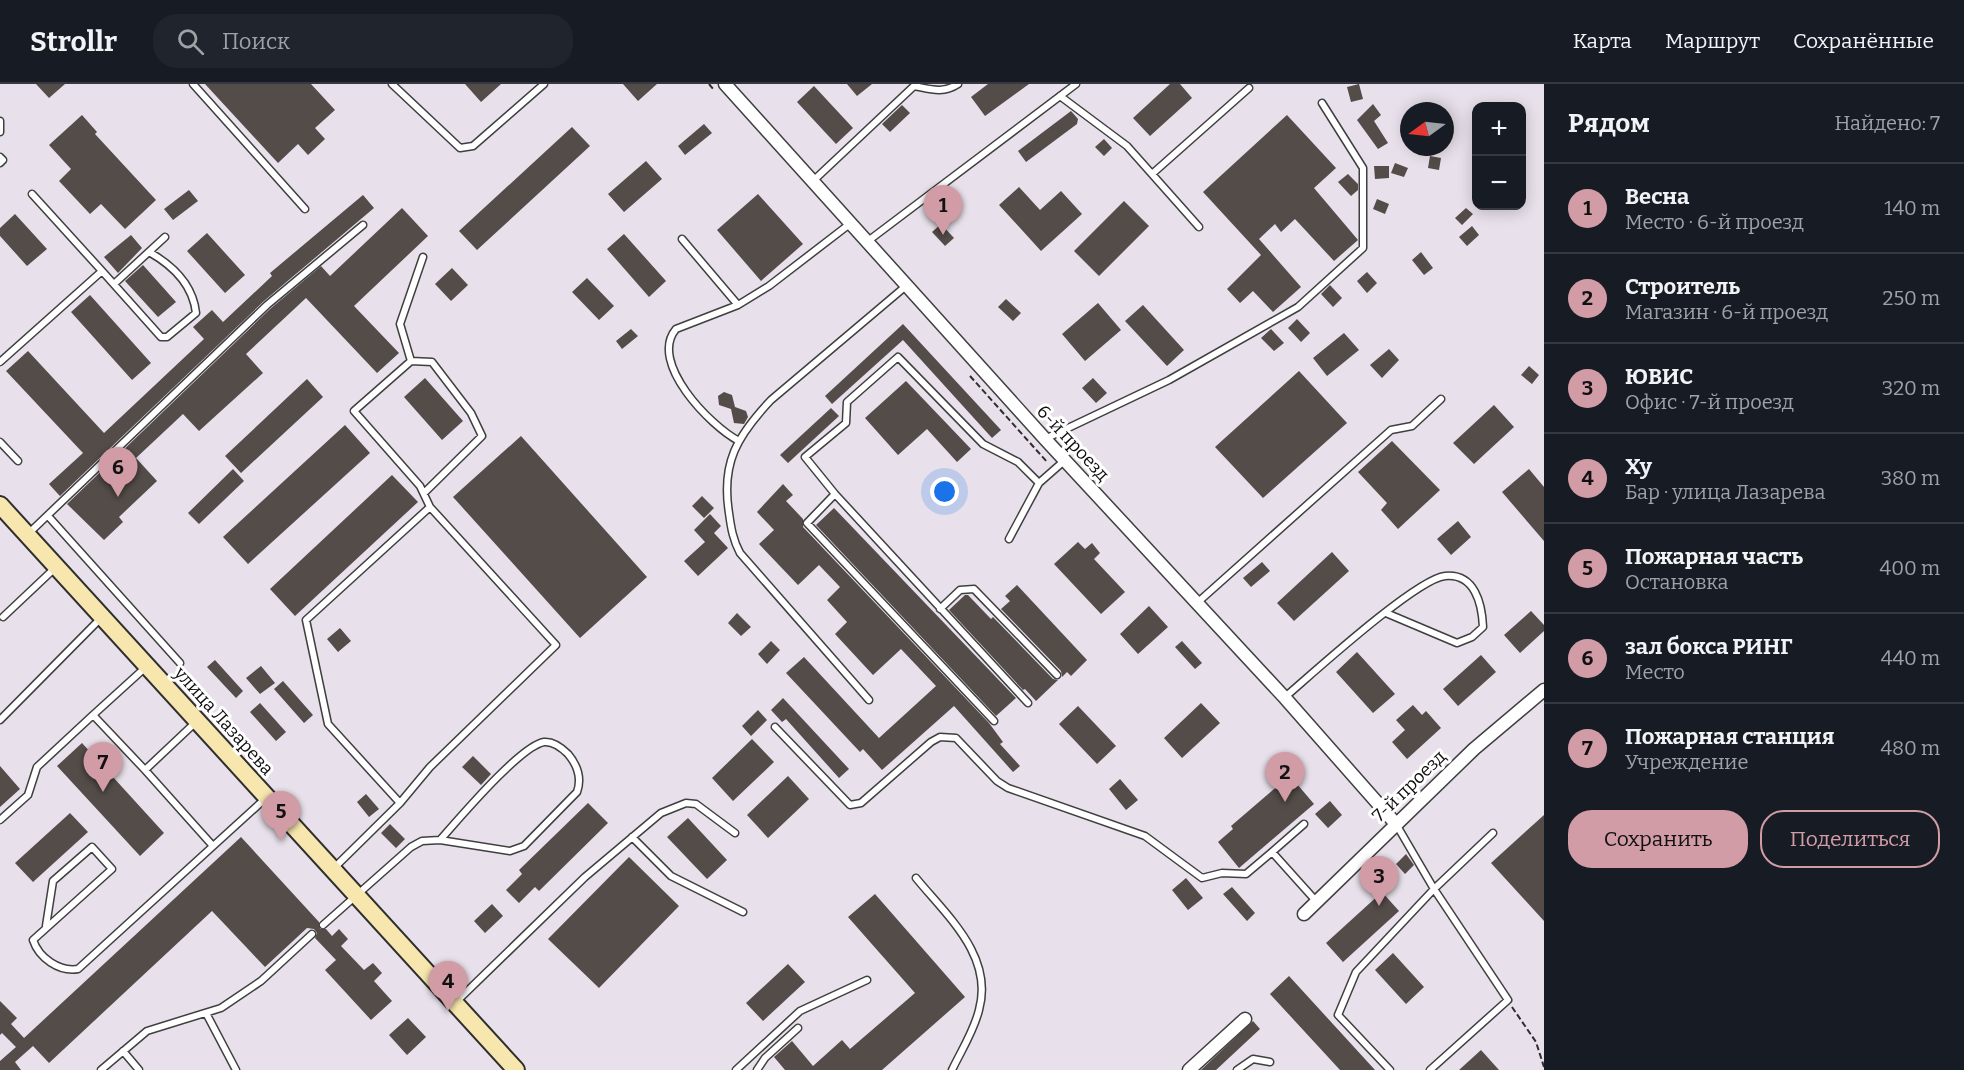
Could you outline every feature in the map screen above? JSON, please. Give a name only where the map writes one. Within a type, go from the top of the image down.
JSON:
[{"type":"main road","name":"улица Лазарева","points":[[0,505],[516,1070]]},
{"type":"street","name":"6-й проезд","points":[[725,84],[1064,460],[1285,698],[1396,824]]},
{"type":"street","name":"7-й проезд","points":[[1304,914],[1474,749],[1544,690]]},
{"type":"street","points":[[1190,1070],[1245,1019]]},
{"type":"lane","points":[[193,84],[305,209]]},
{"type":"lane","points":[[392,84],[460,148],[473,146],[544,84]]},
{"type":"lane","points":[[813,181],[913,85],[940,91],[950,90],[958,84]]},
{"type":"lane","points":[[867,242],[1076,84]]},
{"type":"lane","points":[[1152,174],[1249,87]]},
{"type":"lane","points":[[1060,96],[1127,146],[1199,227]]},
{"type":"lane","points":[[1045,439],[1169,380],[1298,307],[1364,248],[1363,168],[1322,103]]},
{"type":"lane","points":[[0,121],[0,132]]},
{"type":"lane","points":[[0,157],[3,160],[0,163]]},
{"type":"lane","points":[[32,194],[160,337],[167,337],[196,313],[195,304],[177,272],[168,263],[149,252]]},
{"type":"lane","points":[[739,441],[726,434],[682,387],[667,350],[669,337],[676,329],[738,305],[769,286],[851,223]]},
{"type":"lane","points":[[27,535],[267,305],[363,225]]},
{"type":"lane","points":[[114,284],[165,237]]},
{"type":"lane","points":[[682,239],[738,305]]},
{"type":"lane","points":[[411,361],[400,324],[423,257]]},
{"type":"lane","points":[[0,362],[102,271]]},
{"type":"lane","points":[[869,700],[740,553],[733,540],[725,491],[726,472],[739,441],[755,417],[771,400],[906,286]]},
{"type":"lane","points":[[1028,703],[835,494],[805,457],[846,423],[847,402],[898,357],[983,444],[1018,462],[1039,483]]},
{"type":"lane","points":[[333,869],[400,803],[430,767],[556,645],[430,507],[424,493],[354,411],[411,361],[432,362],[471,413],[482,436],[424,493]]},
{"type":"lane","points":[[1197,603],[1391,430],[1412,426],[1441,399]]},
{"type":"lane","points":[[0,442],[18,461]]},
{"type":"lane","points":[[1009,539],[1039,483],[1064,460]]},
{"type":"lane","points":[[835,494],[807,523],[994,721]]},
{"type":"lane","points":[[400,803],[328,724],[306,620],[430,507]]},
{"type":"lane","points":[[48,516],[180,663]]},
{"type":"lane","points":[[3,617],[57,567]]},
{"type":"lane","points":[[1285,698],[1386,613],[1426,584],[1444,576],[1463,579],[1474,589],[1482,605],[1483,627],[1472,637],[1457,643],[1386,613]]},
{"type":"lane","points":[[940,609],[960,590],[974,589],[1058,675]]},
{"type":"lane","points":[[0,720],[103,617]]},
{"type":"lane","points":[[0,820],[28,795],[37,767],[147,665]]},
{"type":"lane","points":[[93,715],[213,846]]},
{"type":"lane","points":[[145,770],[198,721]]},
{"type":"lane","points":[[775,727],[850,805],[861,803],[931,742],[947,736],[956,738],[997,781],[1008,788],[1145,836],[1202,878],[1222,873],[1246,874],[1304,824]]},
{"type":"lane","points":[[322,925],[411,847],[422,841],[440,840],[510,851],[524,846],[577,792],[581,781],[569,755],[557,744],[544,742],[529,749],[488,788],[440,840]]},
{"type":"lane","points":[[46,926],[53,881],[92,847],[112,869],[33,940],[36,952],[48,961],[70,970],[78,969],[267,797]]},
{"type":"lane","points":[[455,1003],[585,877],[661,813],[686,803],[696,804],[735,833]]},
{"type":"lane","points":[[1396,824],[1434,889],[1508,1000],[1430,1070]]},
{"type":"lane","points":[[1390,1070],[1338,1015],[1356,972],[1434,889],[1493,833]]},
{"type":"lane","points":[[632,837],[670,876],[743,912]]},
{"type":"lane","points":[[1272,852],[1317,902]]},
{"type":"lane","points":[[916,878],[968,941],[978,962],[983,981],[979,1012],[952,1070]]},
{"type":"lane","points":[[101,1070],[147,1031],[221,1008],[261,981],[312,934]]},
{"type":"lane","points":[[736,1070],[800,1011],[867,980]]},
{"type":"lane","points":[[206,1013],[236,1070]]},
{"type":"lane","points":[[756,1070],[765,1058],[798,1028]]},
{"type":"lane","points":[[123,1051],[139,1070]]},
{"type":"lane","points":[[1237,1070],[1253,1059],[1270,1062]]},
{"type":"path","points":[[1508,1000],[1536,1042],[1544,1067]]},
{"type":"shaded area","points":[[0,84],[1544,84],[1544,1070],[0,1070]]},
{"type":"building","points":[[36,84],[65,84],[49,98]]},
{"type":"building","points":[[205,84],[311,84],[335,110],[315,128],[325,139],[308,155],[298,144],[278,163]]},
{"type":"building","points":[[465,84],[501,84],[481,102]]},
{"type":"building","points":[[623,84],[657,84],[638,101]]},
{"type":"building","points":[[847,84],[872,84],[857,96]]},
{"type":"building","points":[[988,84],[1029,84],[985,116],[971,97]]},
{"type":"building","points":[[1170,84],[1180,84],[1192,98],[1150,136],[1133,118]]},
{"type":"building","points":[[1359,84],[1363,99],[1351,102],[1347,87]]},
{"type":"building","points":[[814,86],[853,128],[836,144],[797,102]]},
{"type":"building","points":[[1373,104],[1381,115],[1374,121],[1388,143],[1378,149],[1357,120]]},
{"type":"building","points":[[902,105],[910,113],[890,132],[882,124]]},
{"type":"building","points":[[1071,111],[1078,119],[1077,124],[1026,162],[1018,151]]},
{"type":"building","points":[[82,115],[97,132],[95,134],[156,200],[125,229],[101,204],[90,214],[59,181],[71,169],[49,145]]},
{"type":"building","points":[[1287,115],[1336,168],[1314,188],[1358,240],[1334,261],[1295,219],[1281,232],[1275,224],[1259,239],[1301,287],[1273,312],[1253,291],[1240,303],[1227,289],[1261,255],[1203,192]]},
{"type":"building","points":[[704,124],[712,133],[685,155],[678,146]]},
{"type":"building","points":[[572,127],[590,146],[477,250],[459,231]]},
{"type":"building","points":[[1104,139],[1112,148],[1104,156],[1095,147]]},
{"type":"building","points":[[1430,156],[1441,158],[1439,170],[1428,168]]},
{"type":"building","points":[[646,161],[662,179],[624,212],[608,194]]},
{"type":"building","points":[[1395,163],[1408,168],[1404,177],[1391,173]]},
{"type":"building","points":[[1374,166],[1389,166],[1389,178],[1375,179]]},
{"type":"building","points":[[1348,174],[1358,184],[1358,190],[1351,196],[1338,182]]},
{"type":"building","points":[[1019,187],[1040,210],[1061,191],[1082,214],[1041,251],[999,205]]},
{"type":"building","points":[[189,190],[198,201],[173,220],[164,209]]},
{"type":"building","points":[[758,194],[803,244],[761,281],[717,230]]},
{"type":"building","points":[[363,195],[374,208],[264,301],[60,496],[58,494],[49,484],[83,453],[6,371],[28,351],[104,433],[204,339],[193,327],[212,310],[223,322],[272,276],[270,273]]},
{"type":"building","points":[[1377,199],[1389,204],[1385,214],[1373,209]]},
{"type":"building","points":[[1124,201],[1149,226],[1099,276],[1074,251]]},
{"type":"building","points":[[402,208],[428,236],[354,306],[399,353],[377,373],[306,298],[246,354],[263,373],[199,431],[183,414],[136,458],[157,481],[119,517],[123,522],[104,540],[67,504],[270,309],[321,266],[330,276]]},
{"type":"building","points":[[1466,208],[1473,214],[1462,225],[1455,218]]},
{"type":"building","points":[[15,214],[47,249],[27,266],[0,236],[0,228]]},
{"type":"building","points":[[941,224],[954,238],[945,246],[932,232]]},
{"type":"building","points":[[1472,226],[1479,235],[1467,246],[1459,237]]},
{"type":"building","points":[[207,233],[245,275],[225,293],[187,251]]},
{"type":"building","points":[[624,234],[666,281],[649,297],[607,249]]},
{"type":"building","points":[[131,235],[142,248],[118,273],[104,257]]},
{"type":"building","points":[[1421,252],[1433,268],[1424,275],[1412,260]]},
{"type":"building","points":[[143,265],[176,302],[158,317],[125,281]]},
{"type":"building","points":[[452,268],[468,285],[451,301],[435,284]]},
{"type":"building","points":[[1367,272],[1377,283],[1367,293],[1357,281]]},
{"type":"building","points":[[587,278],[614,306],[599,320],[572,292]]},
{"type":"building","points":[[1330,285],[1342,298],[1333,307],[1321,294]]},
{"type":"building","points":[[90,295],[151,363],[132,380],[71,312]]},
{"type":"building","points":[[1006,299],[1021,313],[1013,321],[998,307]]},
{"type":"building","points":[[1098,303],[1121,330],[1085,361],[1062,334]]},
{"type":"building","points":[[1143,305],[1184,350],[1167,366],[1125,321]]},
{"type":"building","points":[[1297,319],[1310,333],[1301,342],[1288,328]]},
{"type":"building","points":[[903,324],[1001,430],[992,438],[903,340],[832,404],[825,396]]},
{"type":"building","points":[[631,329],[638,336],[622,349],[616,341]]},
{"type":"building","points":[[1271,329],[1284,343],[1274,351],[1261,338]]},
{"type":"building","points":[[1344,333],[1359,350],[1327,376],[1313,358]]},
{"type":"building","points":[[1389,349],[1399,360],[1382,378],[1370,365]]},
{"type":"building","points":[[1529,366],[1539,375],[1532,384],[1521,375]]},
{"type":"building","points":[[1299,371],[1347,423],[1263,498],[1215,447]]},
{"type":"building","points":[[425,378],[463,421],[442,440],[404,397]]},
{"type":"building","points":[[1093,378],[1107,393],[1096,403],[1082,388]]},
{"type":"building","points":[[307,379],[323,397],[241,473],[225,456]]},
{"type":"building","points":[[906,381],[971,449],[957,462],[927,429],[898,455],[865,418]]},
{"type":"building","points":[[724,392],[732,395],[735,407],[746,411],[748,417],[744,424],[734,423],[731,409],[719,405],[718,396]]},
{"type":"building","points":[[1494,405],[1514,427],[1474,464],[1453,443]]},
{"type":"building","points":[[831,408],[839,416],[788,463],[780,455]]},
{"type":"building","points":[[345,425],[370,453],[248,564],[223,537]]},
{"type":"building","points":[[521,436],[647,577],[580,638],[453,497]]},
{"type":"building","points":[[1392,441],[1440,490],[1398,529],[1381,510],[1387,503],[1358,472]]},
{"type":"building","points":[[233,469],[244,481],[199,524],[188,513]]},
{"type":"building","points":[[1529,469],[1544,487],[1544,541],[1502,492]]},
{"type":"building","points":[[392,475],[418,502],[295,616],[270,589]]},
{"type":"building","points":[[783,484],[793,495],[786,501],[803,519],[803,527],[989,723],[1003,742],[1000,744],[1020,766],[1013,772],[954,706],[882,770],[863,749],[860,752],[786,673],[804,657],[879,738],[936,686],[901,649],[873,675],[835,634],[847,622],[827,600],[840,587],[819,565],[798,585],[759,544],[774,530],[757,512]]},
{"type":"building","points":[[702,496],[714,508],[704,518],[692,506]]},
{"type":"building","points":[[834,508],[1016,698],[996,716],[816,525]]},
{"type":"building","points":[[710,514],[721,526],[714,533],[728,548],[698,576],[684,561],[705,542],[694,530]]},
{"type":"building","points":[[1458,521],[1471,537],[1451,555],[1437,539]]},
{"type":"building","points":[[1078,542],[1085,549],[1092,543],[1100,553],[1094,559],[1125,592],[1101,614],[1054,564]]},
{"type":"building","points":[[1332,552],[1349,571],[1294,621],[1277,603]]},
{"type":"building","points":[[1262,562],[1270,571],[1251,587],[1243,578]]},
{"type":"building","points":[[1017,585],[1087,660],[1071,676],[1067,672],[1062,677],[1061,671],[1001,609],[1010,601],[1005,596]]},
{"type":"building","points":[[965,595],[968,595],[991,619],[993,617],[1053,679],[1058,680],[1036,701],[949,610]]},
{"type":"building","points":[[1149,606],[1168,627],[1138,654],[1120,634]]},
{"type":"building","points":[[1531,611],[1544,625],[1544,631],[1520,653],[1504,635]]},
{"type":"building","points":[[737,613],[751,627],[741,636],[728,623]]},
{"type":"building","points":[[340,628],[351,641],[338,652],[327,639]]},
{"type":"building","points":[[771,641],[780,650],[767,664],[758,654]]},
{"type":"building","points":[[1182,641],[1202,663],[1195,669],[1175,647]]},
{"type":"building","points":[[1357,652],[1395,694],[1373,713],[1336,672]]},
{"type":"building","points":[[1481,655],[1496,672],[1458,706],[1443,689]]},
{"type":"building","points":[[215,660],[243,691],[236,698],[207,667]]},
{"type":"building","points":[[261,666],[275,683],[260,694],[246,678]]},
{"type":"building","points":[[283,681],[313,715],[304,723],[274,689]]},
{"type":"building","points":[[783,698],[849,769],[839,778],[786,719],[782,722],[771,710]]},
{"type":"building","points":[[260,703],[286,732],[276,741],[250,712]]},
{"type":"building","points":[[1201,703],[1220,723],[1182,758],[1164,738]]},
{"type":"building","points":[[1413,705],[1422,715],[1426,711],[1441,728],[1407,759],[1392,742],[1405,730],[1396,720]]},
{"type":"building","points":[[1078,706],[1116,746],[1097,764],[1059,724]]},
{"type":"building","points":[[758,710],[767,720],[751,736],[742,726]]},
{"type":"building","points":[[752,739],[774,762],[733,801],[712,778]]},
{"type":"building","points":[[82,743],[164,833],[140,856],[57,766]]},
{"type":"building","points":[[473,756],[491,774],[481,785],[462,767]]},
{"type":"building","points":[[0,766],[20,789],[0,807]]},
{"type":"building","points":[[1296,770],[1303,778],[1297,784],[1314,804],[1239,868],[1218,842],[1233,829],[1231,826]]},
{"type":"building","points":[[788,776],[809,799],[768,838],[747,815]]},
{"type":"building","points":[[1120,779],[1138,800],[1126,810],[1109,789]]},
{"type":"building","points":[[366,794],[379,809],[369,817],[357,802]]},
{"type":"building","points":[[1330,801],[1342,815],[1328,828],[1315,814]]},
{"type":"building","points":[[588,803],[608,823],[539,891],[535,887],[519,903],[506,890],[522,874],[519,870]]},
{"type":"building","points":[[70,813],[88,832],[33,882],[15,863]]},
{"type":"building","points":[[1544,815],[1544,921],[1491,863]]},
{"type":"building","points":[[688,818],[727,860],[707,879],[667,837]]},
{"type":"building","points":[[390,824],[405,839],[396,848],[381,833]]},
{"type":"building","points":[[241,837],[319,922],[320,929],[326,929],[332,936],[339,929],[348,939],[341,946],[364,970],[373,963],[382,973],[374,981],[392,1001],[371,1020],[325,970],[336,960],[315,938],[317,933],[314,929],[307,928],[265,967],[212,911],[49,1063],[33,1046],[15,1062],[21,1070],[0,1070],[0,1061],[16,1047],[2,1033],[0,1035],[0,1001],[17,1018],[11,1024],[24,1038]]},
{"type":"building","points":[[1406,854],[1414,865],[1405,874],[1396,864]]},
{"type":"building","points":[[629,857],[679,906],[599,988],[548,939]]},
{"type":"building","points":[[1186,878],[1203,898],[1188,910],[1172,890]]},
{"type":"building","points":[[1232,887],[1255,913],[1247,921],[1223,894]]},
{"type":"building","points":[[1382,892],[1399,911],[1343,962],[1326,943]]},
{"type":"building","points":[[875,894],[965,997],[882,1070],[785,1070],[774,1057],[792,1041],[813,1066],[842,1040],[850,1049],[915,993],[848,917]]},
{"type":"building","points":[[492,904],[503,916],[485,933],[474,921]]},
{"type":"building","points":[[1393,953],[1424,987],[1406,1004],[1375,970]]},
{"type":"building","points":[[788,964],[805,982],[763,1021],[746,1003]]},
{"type":"building","points":[[1289,976],[1375,1070],[1340,1070],[1270,994]]},
{"type":"building","points":[[408,1018],[426,1037],[407,1055],[389,1035]]},
{"type":"building","points":[[1253,1021],[1260,1029],[1216,1070],[1201,1070]]},
{"type":"building","points":[[1481,1050],[1499,1070],[1459,1070]]},
{"type":"place","name":"Весна","points":[[943,235]]},
{"type":"place","name":"зал бокса РИНГ","points":[[118,497]]},
{"type":"place","name":"Пожарная станция","points":[[103,792]]},
{"type":"place","name":"Строитель","points":[[1285,802]]},
{"type":"place","name":"Пожарная часть","points":[[281,841]]},
{"type":"place","name":"ЮВИС","points":[[1379,906]]},
{"type":"place","name":"Xy","points":[[448,1011]]}]
